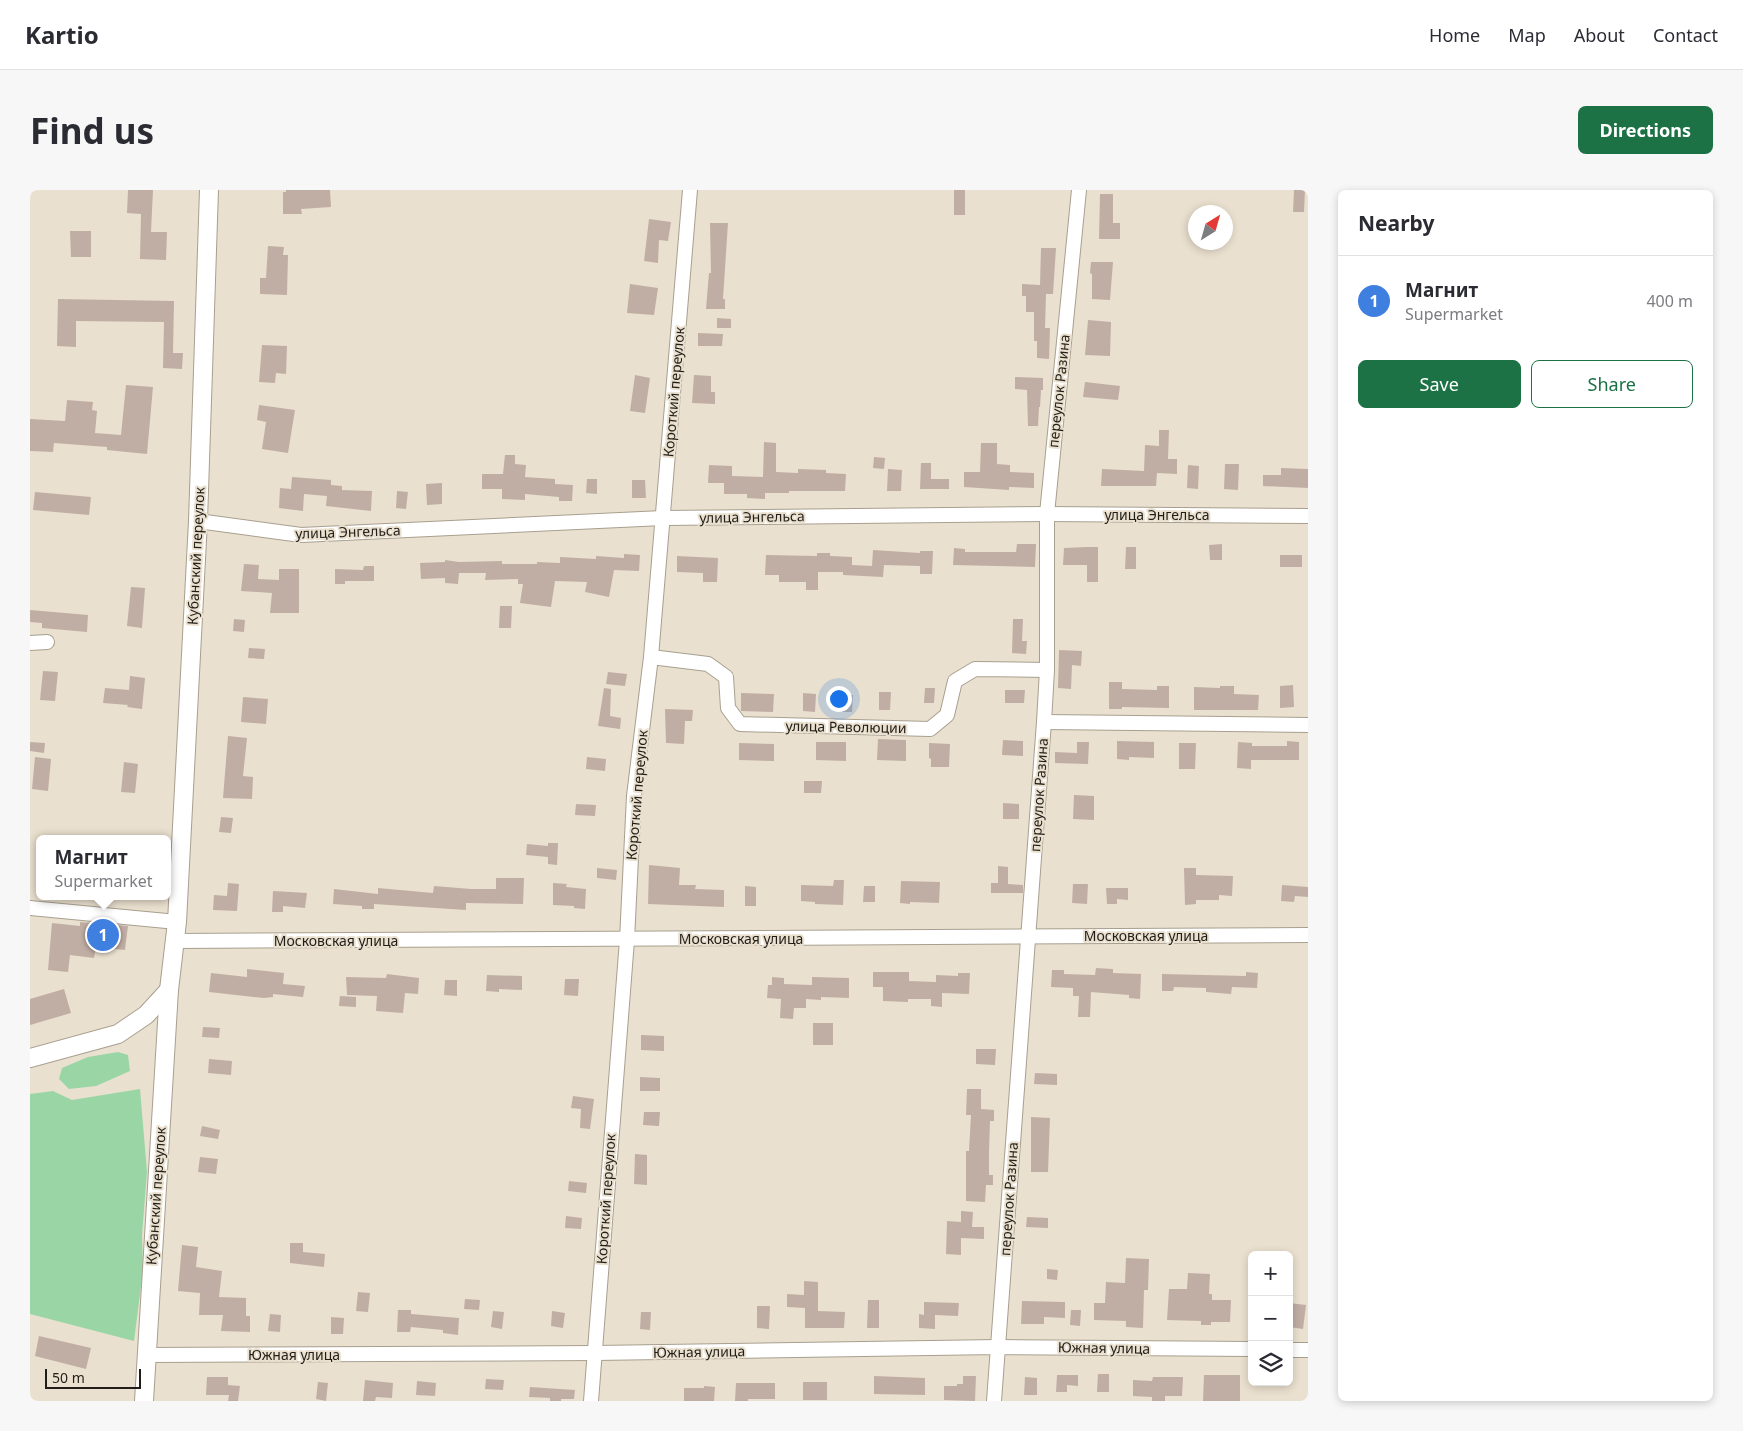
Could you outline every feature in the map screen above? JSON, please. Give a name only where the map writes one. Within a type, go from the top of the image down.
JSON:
[{"type":"street","name":"Кубанский переулок","points":[[144,1401],[169,990],[177,922],[198,521],[209,190]]},
{"type":"street","name":"Короткий переулок","points":[[591,1401],[626,940],[634,796],[651,657],[690,190]]},
{"type":"street","name":"переулок Разина","points":[[994,1401],[1044,722],[1047,670],[1047,514],[1079,190]]},
{"type":"street","name":"улица Энгельса","points":[[198,521],[300,535],[663,518],[1047,514],[1308,516]]},
{"type":"street","points":[[30,644],[47,642]]},
{"type":"street","name":"улица Революции","points":[[651,657],[708,664],[726,677],[728,708],[740,724],[930,729],[947,715],[955,681],[975,669],[1047,670]]},
{"type":"street","points":[[1044,722],[1308,725]]},
{"type":"street","points":[[30,908],[177,922]]},
{"type":"street","name":"Московская улица","points":[[174,941],[1308,935]]},
{"type":"street","points":[[30,1058],[118,1034],[146,1015],[169,990]]},
{"type":"street","name":"Южная улица","points":[[146,1355],[594,1353],[998,1347],[1248,1349]]},
{"type":"street","points":[[1293,1350],[1308,1350]]},
{"type":"green space","points":[[118,1052],[128,1055],[130,1071],[96,1086],[69,1089],[59,1079],[62,1068],[88,1057]]},
{"type":"green space","points":[[140,1089],[147,1172],[142,1235],[143,1270],[134,1341],[30,1314],[30,1094],[53,1091],[72,1100]]},
{"type":"building","points":[[128,190],[153,190],[151,232],[167,232],[166,260],[140,259],[141,214],[127,213]]},
{"type":"building","points":[[286,190],[330,190],[331,207],[301,209],[302,214],[283,214],[283,192],[286,192]]},
{"type":"building","points":[[954,190],[965,190],[965,215],[954,215]]},
{"type":"building","points":[[1294,190],[1305,190],[1304,212],[1293,212]]},
{"type":"building","points":[[1100,194],[1113,194],[1113,223],[1120,223],[1120,239],[1099,239]]},
{"type":"building","points":[[649,219],[671,222],[668,241],[659,240],[658,263],[644,261]]},
{"type":"building","points":[[710,223],[728,223],[723,299],[725,299],[725,309],[706,309],[709,273],[711,273]]},
{"type":"building","points":[[70,231],[91,231],[91,257],[71,257]]},
{"type":"building","points":[[268,246],[284,247],[283,255],[288,255],[287,295],[260,294],[260,278],[266,278]]},
{"type":"building","points":[[1041,248],[1056,248],[1053,294],[1046,294],[1045,328],[1050,328],[1049,359],[1037,358],[1037,341],[1034,341],[1034,312],[1026,312],[1026,296],[1022,296],[1022,284],[1040,285]]},
{"type":"building","points":[[1091,262],[1113,262],[1110,300],[1092,299]]},
{"type":"building","points":[[630,284],[658,288],[654,315],[627,313]]},
{"type":"building","points":[[58,299],[174,301],[173,353],[183,353],[182,369],[163,368],[164,322],[76,321],[76,347],[57,346]]},
{"type":"building","points":[[717,318],[731,319],[731,328],[717,328]]},
{"type":"building","points":[[1088,320],[1111,322],[1110,356],[1085,355]]},
{"type":"building","points":[[698,333],[723,334],[722,346],[698,346]]},
{"type":"building","points":[[262,345],[287,346],[286,374],[276,373],[275,383],[259,382]]},
{"type":"building","points":[[635,375],[650,378],[645,413],[630,411]]},
{"type":"building","points":[[694,375],[711,376],[711,392],[715,392],[715,404],[692,403]]},
{"type":"building","points":[[1015,377],[1043,378],[1038,426],[1028,426],[1027,390],[1015,389]]},
{"type":"building","points":[[1085,382],[1120,386],[1118,400],[1083,397]]},
{"type":"building","points":[[126,385],[153,387],[147,454],[107,450],[107,447],[54,443],[53,452],[30,451],[30,419],[65,421],[67,400],[93,402],[92,410],[97,411],[95,433],[121,435]]},
{"type":"building","points":[[259,405],[295,410],[288,453],[262,449],[266,422],[257,420]]},
{"type":"building","points":[[1159,430],[1169,430],[1168,459],[1177,459],[1177,474],[1157,473],[1156,486],[1101,486],[1102,469],[1144,471],[1145,445],[1159,446]]},
{"type":"building","points":[[764,442],[776,443],[776,472],[798,473],[798,469],[826,470],[826,473],[846,474],[845,491],[789,491],[789,493],[765,493],[765,499],[747,498],[747,494],[724,494],[724,483],[708,483],[709,465],[732,466],[732,476],[763,477]]},
{"type":"building","points":[[981,443],[997,443],[997,464],[1010,465],[1010,472],[1034,473],[1034,488],[1009,487],[1009,490],[964,487],[964,472],[980,472]]},
{"type":"building","points":[[505,455],[515,455],[515,464],[526,465],[525,477],[555,479],[555,484],[573,485],[572,501],[559,501],[559,497],[525,494],[525,500],[502,499],[502,489],[482,489],[482,474],[503,474]]},
{"type":"building","points":[[874,457],[885,458],[884,469],[873,468]]},
{"type":"building","points":[[921,463],[931,463],[931,479],[949,479],[949,489],[920,489]]},
{"type":"building","points":[[1225,464],[1239,464],[1238,490],[1224,489]]},
{"type":"building","points":[[1188,465],[1199,466],[1198,489],[1187,488]]},
{"type":"building","points":[[1281,468],[1308,469],[1308,488],[1263,486],[1263,475],[1281,475]]},
{"type":"building","points":[[888,469],[902,470],[901,491],[887,491]]},
{"type":"building","points":[[292,477],[331,480],[331,485],[342,486],[342,490],[372,491],[371,511],[326,506],[327,496],[304,494],[303,511],[279,508],[280,488],[291,489]]},
{"type":"building","points":[[587,479],[597,479],[597,494],[586,493]]},
{"type":"building","points":[[632,480],[645,480],[646,498],[632,498]]},
{"type":"building","points":[[442,483],[442,504],[427,505],[426,484]]},
{"type":"building","points":[[397,491],[408,492],[406,509],[396,508]]},
{"type":"building","points":[[35,492],[91,497],[89,515],[33,510]]},
{"type":"building","points":[[1017,544],[1036,544],[1035,567],[953,565],[954,548],[965,549],[965,552],[1016,552]]},
{"type":"building","points":[[1222,544],[1222,560],[1210,560],[1209,545]]},
{"type":"building","points":[[1098,547],[1098,582],[1087,582],[1087,565],[1063,565],[1064,548]]},
{"type":"building","points":[[1126,547],[1136,547],[1136,569],[1125,569]]},
{"type":"building","points":[[873,550],[920,553],[920,551],[933,551],[932,574],[920,574],[920,566],[884,565],[883,577],[843,575],[843,572],[818,572],[818,590],[806,590],[806,582],[779,582],[779,575],[765,575],[766,555],[817,556],[817,553],[830,553],[830,556],[852,557],[852,565],[872,566]]},
{"type":"building","points":[[624,554],[640,555],[639,571],[614,570],[609,597],[585,592],[587,582],[555,581],[551,607],[520,603],[523,584],[518,584],[518,579],[485,580],[486,573],[459,573],[458,584],[445,583],[445,578],[421,579],[420,563],[445,562],[445,560],[459,562],[502,561],[502,564],[560,563],[560,557],[596,559],[596,556],[624,558]]},
{"type":"building","points":[[1280,555],[1302,555],[1302,567],[1280,567]]},
{"type":"building","points":[[677,556],[718,558],[717,582],[703,582],[703,573],[677,572]]},
{"type":"building","points":[[244,564],[259,565],[258,579],[279,580],[279,569],[299,569],[299,613],[270,613],[272,593],[241,591]]},
{"type":"building","points":[[364,566],[374,566],[374,581],[345,581],[345,584],[335,584],[335,569],[363,570]]},
{"type":"building","points":[[131,587],[145,588],[142,628],[127,626]]},
{"type":"building","points":[[500,606],[512,606],[511,628],[499,628]]},
{"type":"building","points":[[30,610],[88,615],[87,632],[42,628],[42,623],[30,622]]},
{"type":"building","points":[[234,619],[245,620],[244,632],[233,631]]},
{"type":"building","points":[[1013,619],[1023,619],[1022,641],[1027,641],[1026,654],[1012,653]]},
{"type":"building","points":[[249,648],[265,649],[264,659],[248,658]]},
{"type":"building","points":[[1059,650],[1082,651],[1081,666],[1072,665],[1071,689],[1058,688]]},
{"type":"building","points":[[43,671],[58,672],[55,701],[40,700]]},
{"type":"building","points":[[608,672],[627,674],[625,686],[606,684]]},
{"type":"building","points":[[130,676],[145,678],[142,709],[127,707],[128,705],[103,703],[105,688],[129,690]]},
{"type":"building","points":[[1109,682],[1122,682],[1122,689],[1157,690],[1157,686],[1169,686],[1169,708],[1122,707],[1122,709],[1109,709]]},
{"type":"building","points":[[1293,685],[1294,707],[1280,708],[1280,686]]},
{"type":"building","points":[[1220,686],[1234,686],[1234,694],[1259,695],[1258,710],[1194,710],[1194,687],[1220,688]]},
{"type":"building","points":[[604,688],[611,689],[610,716],[621,718],[620,729],[598,726]]},
{"type":"building","points":[[925,688],[935,688],[934,703],[924,703]]},
{"type":"building","points":[[1005,690],[1025,690],[1024,703],[1005,703]]},
{"type":"building","points":[[879,692],[891,692],[890,710],[879,710]]},
{"type":"building","points":[[741,693],[774,694],[773,712],[741,711]]},
{"type":"building","points":[[803,693],[816,694],[815,712],[803,711]]},
{"type":"building","points":[[840,695],[853,695],[852,712],[840,712]]},
{"type":"building","points":[[243,697],[268,699],[266,724],[241,722]]},
{"type":"building","points":[[665,709],[693,710],[692,721],[685,721],[684,744],[666,743]]},
{"type":"building","points":[[228,736],[247,738],[243,776],[253,777],[252,799],[223,798]]},
{"type":"building","points":[[878,739],[906,740],[906,761],[877,760]]},
{"type":"building","points":[[1003,740],[1023,741],[1023,756],[1002,755]]},
{"type":"building","points":[[1117,741],[1154,742],[1154,758],[1129,757],[1129,760],[1117,759]]},
{"type":"building","points":[[1287,741],[1299,742],[1299,760],[1251,760],[1251,769],[1237,768],[1238,742],[1252,743],[1252,746],[1287,746]]},
{"type":"building","points":[[30,742],[45,743],[44,753],[30,751]]},
{"type":"building","points":[[816,742],[846,742],[846,761],[816,760]]},
{"type":"building","points":[[1077,742],[1089,742],[1088,764],[1055,763],[1055,752],[1077,753]]},
{"type":"building","points":[[739,743],[774,744],[774,761],[739,760]]},
{"type":"building","points":[[929,743],[950,744],[949,767],[931,767]]},
{"type":"building","points":[[1179,743],[1196,743],[1195,769],[1179,769]]},
{"type":"building","points":[[35,757],[51,759],[48,791],[32,789]]},
{"type":"building","points":[[587,757],[606,759],[605,771],[586,769]]},
{"type":"building","points":[[124,762],[138,764],[135,793],[121,792]]},
{"type":"building","points":[[804,781],[822,781],[821,793],[804,793]]},
{"type":"building","points":[[1074,795],[1094,796],[1094,820],[1073,819]]},
{"type":"building","points":[[1003,803],[1019,804],[1019,819],[1003,819]]},
{"type":"building","points":[[576,804],[596,805],[595,816],[575,815]]},
{"type":"building","points":[[221,817],[233,818],[231,833],[219,832]]},
{"type":"building","points":[[548,843],[558,843],[557,865],[548,864],[548,857],[526,855],[527,844],[548,846]]},
{"type":"building","points":[[649,865],[680,868],[679,885],[696,885],[695,889],[724,890],[724,907],[648,904]]},
{"type":"building","points":[[998,866],[1008,867],[1008,884],[1023,885],[1023,893],[991,893],[991,883],[998,883]]},
{"type":"building","points":[[597,868],[617,870],[616,880],[597,878]]},
{"type":"building","points":[[1184,868],[1196,868],[1196,875],[1233,876],[1232,896],[1219,895],[1219,900],[1196,900],[1196,904],[1185,905]]},
{"type":"building","points":[[496,878],[524,878],[523,904],[466,903],[466,910],[374,904],[374,909],[362,909],[362,906],[333,904],[334,889],[378,894],[378,888],[433,893],[434,886],[496,889]]},
{"type":"building","points":[[834,880],[844,880],[843,905],[815,904],[815,902],[801,901],[801,885],[833,886]]},
{"type":"building","points":[[901,881],[940,882],[939,903],[900,903]]},
{"type":"building","points":[[228,883],[239,884],[237,911],[213,910],[214,895],[227,896]]},
{"type":"building","points":[[553,883],[567,884],[566,887],[586,889],[585,909],[574,908],[574,906],[553,905]]},
{"type":"building","points":[[1073,884],[1088,884],[1087,904],[1072,903]]},
{"type":"building","points":[[1282,885],[1308,887],[1308,897],[1295,896],[1294,902],[1281,901]]},
{"type":"building","points":[[745,886],[756,887],[756,906],[745,906]]},
{"type":"building","points":[[864,886],[875,886],[875,902],[863,902]]},
{"type":"building","points":[[1106,888],[1128,888],[1128,900],[1117,899],[1117,904],[1107,904]]},
{"type":"building","points":[[273,891],[307,893],[305,908],[283,906],[283,912],[272,912]]},
{"type":"building","points":[[80,922],[128,926],[125,950],[96,947],[94,958],[70,955],[68,972],[48,970],[52,923],[80,926]]},
{"type":"building","points":[[1096,968],[1113,969],[1113,973],[1141,974],[1140,999],[1129,998],[1129,995],[1091,992],[1090,1017],[1078,1017],[1079,996],[1073,996],[1073,988],[1051,987],[1052,970],[1064,970],[1064,974],[1095,975]]},
{"type":"building","points":[[247,969],[284,973],[283,984],[305,986],[303,997],[273,994],[273,997],[264,998],[209,992],[211,973],[247,977]]},
{"type":"building","points":[[873,972],[909,972],[909,981],[936,982],[936,975],[958,976],[958,973],[970,973],[969,994],[942,993],[942,1007],[931,1006],[931,999],[908,999],[908,1002],[883,1001],[883,987],[873,987]]},
{"type":"building","points":[[1246,972],[1258,973],[1257,988],[1232,987],[1231,994],[1206,992],[1206,988],[1174,987],[1173,991],[1162,991],[1162,974],[1246,976]]},
{"type":"building","points":[[387,974],[419,978],[418,994],[405,993],[403,1013],[376,1011],[377,996],[347,995],[346,977],[386,978]]},
{"type":"building","points":[[487,975],[522,976],[522,990],[499,989],[499,992],[486,991]]},
{"type":"building","points":[[772,977],[784,978],[784,984],[812,985],[812,977],[849,978],[849,998],[821,997],[821,1000],[806,999],[806,1008],[794,1008],[793,1019],[780,1018],[781,999],[767,998],[768,985],[772,985]]},
{"type":"building","points":[[565,979],[579,979],[578,996],[564,995]]},
{"type":"building","points":[[445,980],[457,980],[457,996],[444,995]]},
{"type":"building","points":[[64,989],[71,1013],[30,1025],[30,999]]},
{"type":"building","points":[[340,996],[356,997],[356,1007],[339,1006]]},
{"type":"building","points":[[813,1023],[833,1023],[833,1045],[813,1045]]},
{"type":"building","points":[[203,1027],[220,1028],[219,1038],[202,1037]]},
{"type":"building","points":[[641,1035],[664,1036],[664,1051],[641,1050]]},
{"type":"building","points":[[976,1049],[996,1049],[995,1065],[976,1064]]},
{"type":"building","points":[[209,1059],[232,1061],[231,1075],[208,1073]]},
{"type":"building","points":[[1035,1073],[1057,1074],[1057,1085],[1034,1084]]},
{"type":"building","points":[[640,1077],[660,1078],[660,1091],[640,1091]]},
{"type":"building","points":[[967,1089],[981,1089],[981,1109],[994,1110],[994,1121],[990,1121],[989,1152],[989,1175],[993,1175],[993,1185],[986,1185],[985,1202],[966,1201],[966,1151],[969,1151],[971,1115],[966,1115]]},
{"type":"building","points":[[573,1096],[594,1099],[590,1129],[580,1128],[581,1109],[571,1108]]},
{"type":"building","points":[[644,1112],[660,1112],[659,1126],[643,1125]]},
{"type":"building","points":[[1031,1117],[1050,1118],[1048,1172],[1031,1172]]},
{"type":"building","points":[[202,1126],[220,1130],[218,1139],[200,1136]]},
{"type":"building","points":[[635,1154],[647,1155],[647,1185],[634,1184]]},
{"type":"building","points":[[200,1157],[218,1159],[216,1174],[198,1172]]},
{"type":"building","points":[[569,1181],[587,1183],[586,1193],[568,1191]]},
{"type":"building","points":[[961,1211],[973,1212],[972,1227],[984,1227],[984,1239],[961,1238],[961,1255],[946,1254],[947,1221],[961,1222]]},
{"type":"building","points":[[566,1216],[582,1218],[581,1229],[565,1228]]},
{"type":"building","points":[[1027,1217],[1048,1218],[1048,1228],[1026,1227]]},
{"type":"building","points":[[290,1243],[303,1243],[303,1252],[325,1254],[324,1267],[290,1263]]},
{"type":"building","points":[[182,1245],[198,1247],[196,1267],[222,1271],[219,1297],[246,1298],[246,1316],[250,1316],[250,1332],[221,1331],[223,1315],[199,1315],[200,1293],[178,1291]]},
{"type":"building","points":[[1126,1258],[1149,1259],[1148,1290],[1144,1290],[1143,1328],[1126,1327],[1126,1321],[1094,1320],[1094,1303],[1105,1303],[1106,1282],[1125,1283]]},
{"type":"building","points":[[1047,1269],[1058,1270],[1057,1280],[1047,1279]]},
{"type":"building","points":[[1188,1273],[1210,1274],[1209,1294],[1212,1294],[1212,1300],[1231,1300],[1230,1322],[1211,1322],[1211,1325],[1201,1325],[1201,1321],[1167,1320],[1169,1289],[1187,1289]]},
{"type":"building","points":[[804,1281],[818,1282],[818,1311],[845,1312],[844,1328],[805,1328],[805,1308],[787,1307],[787,1294],[804,1295]]},
{"type":"building","points":[[358,1292],[370,1293],[368,1312],[356,1311]]},
{"type":"building","points":[[465,1299],[480,1300],[479,1310],[464,1309]]},
{"type":"building","points":[[868,1300],[879,1300],[879,1328],[867,1328]]},
{"type":"building","points":[[1022,1301],[1065,1302],[1065,1318],[1044,1317],[1044,1324],[1021,1324]]},
{"type":"building","points":[[924,1302],[959,1303],[958,1316],[935,1315],[935,1329],[919,1328],[919,1314],[924,1315]]},
{"type":"building","points":[[1293,1303],[1306,1305],[1303,1329],[1293,1328]]},
{"type":"building","points":[[757,1306],[770,1306],[769,1329],[757,1328]]},
{"type":"building","points":[[398,1310],[411,1310],[411,1314],[459,1318],[458,1335],[443,1333],[443,1330],[411,1327],[410,1332],[397,1332]]},
{"type":"building","points":[[1071,1310],[1081,1310],[1080,1326],[1070,1325]]},
{"type":"building","points":[[493,1311],[504,1312],[502,1329],[491,1327]]},
{"type":"building","points":[[552,1311],[565,1313],[563,1328],[551,1326]]},
{"type":"building","points":[[641,1312],[651,1312],[650,1330],[640,1329]]},
{"type":"building","points":[[270,1314],[281,1315],[280,1332],[268,1331]]},
{"type":"building","points":[[331,1317],[344,1318],[343,1334],[331,1334]]},
{"type":"building","points":[[39,1336],[91,1348],[86,1369],[35,1356]]},
{"type":"building","points":[[1098,1374],[1109,1374],[1109,1392],[1097,1392]]},
{"type":"building","points":[[1057,1375],[1078,1375],[1078,1386],[1067,1385],[1067,1392],[1056,1392]]},
{"type":"building","points":[[1204,1375],[1240,1375],[1240,1401],[1203,1401]]},
{"type":"building","points":[[874,1376],[925,1378],[925,1395],[874,1394]]},
{"type":"building","points":[[963,1376],[976,1376],[975,1401],[944,1400],[944,1386],[963,1384]]},
{"type":"building","points":[[207,1377],[228,1377],[228,1385],[240,1386],[238,1401],[228,1401],[229,1395],[206,1395]]},
{"type":"building","points":[[1025,1377],[1037,1378],[1037,1395],[1024,1395]]},
{"type":"building","points":[[1153,1377],[1183,1377],[1182,1396],[1165,1396],[1165,1401],[1152,1401],[1152,1397],[1133,1396],[1133,1380],[1152,1381]]},
{"type":"building","points":[[486,1379],[504,1380],[503,1390],[485,1389]]},
{"type":"building","points":[[365,1380],[393,1383],[392,1398],[376,1397],[375,1401],[363,1401]]},
{"type":"building","points":[[417,1381],[436,1383],[435,1396],[416,1395]]},
{"type":"building","points":[[318,1382],[328,1383],[326,1401],[316,1399]]},
{"type":"building","points":[[803,1382],[827,1382],[827,1400],[803,1400]]},
{"type":"building","points":[[736,1383],[775,1383],[775,1399],[735,1401]]},
{"type":"building","points":[[704,1386],[715,1387],[714,1401],[684,1401],[684,1388],[704,1388]]},
{"type":"building","points":[[530,1387],[575,1390],[574,1399],[550,1401],[550,1398],[529,1397]]},
{"type":"place","name":"Магнит","points":[[103,935]]}]
